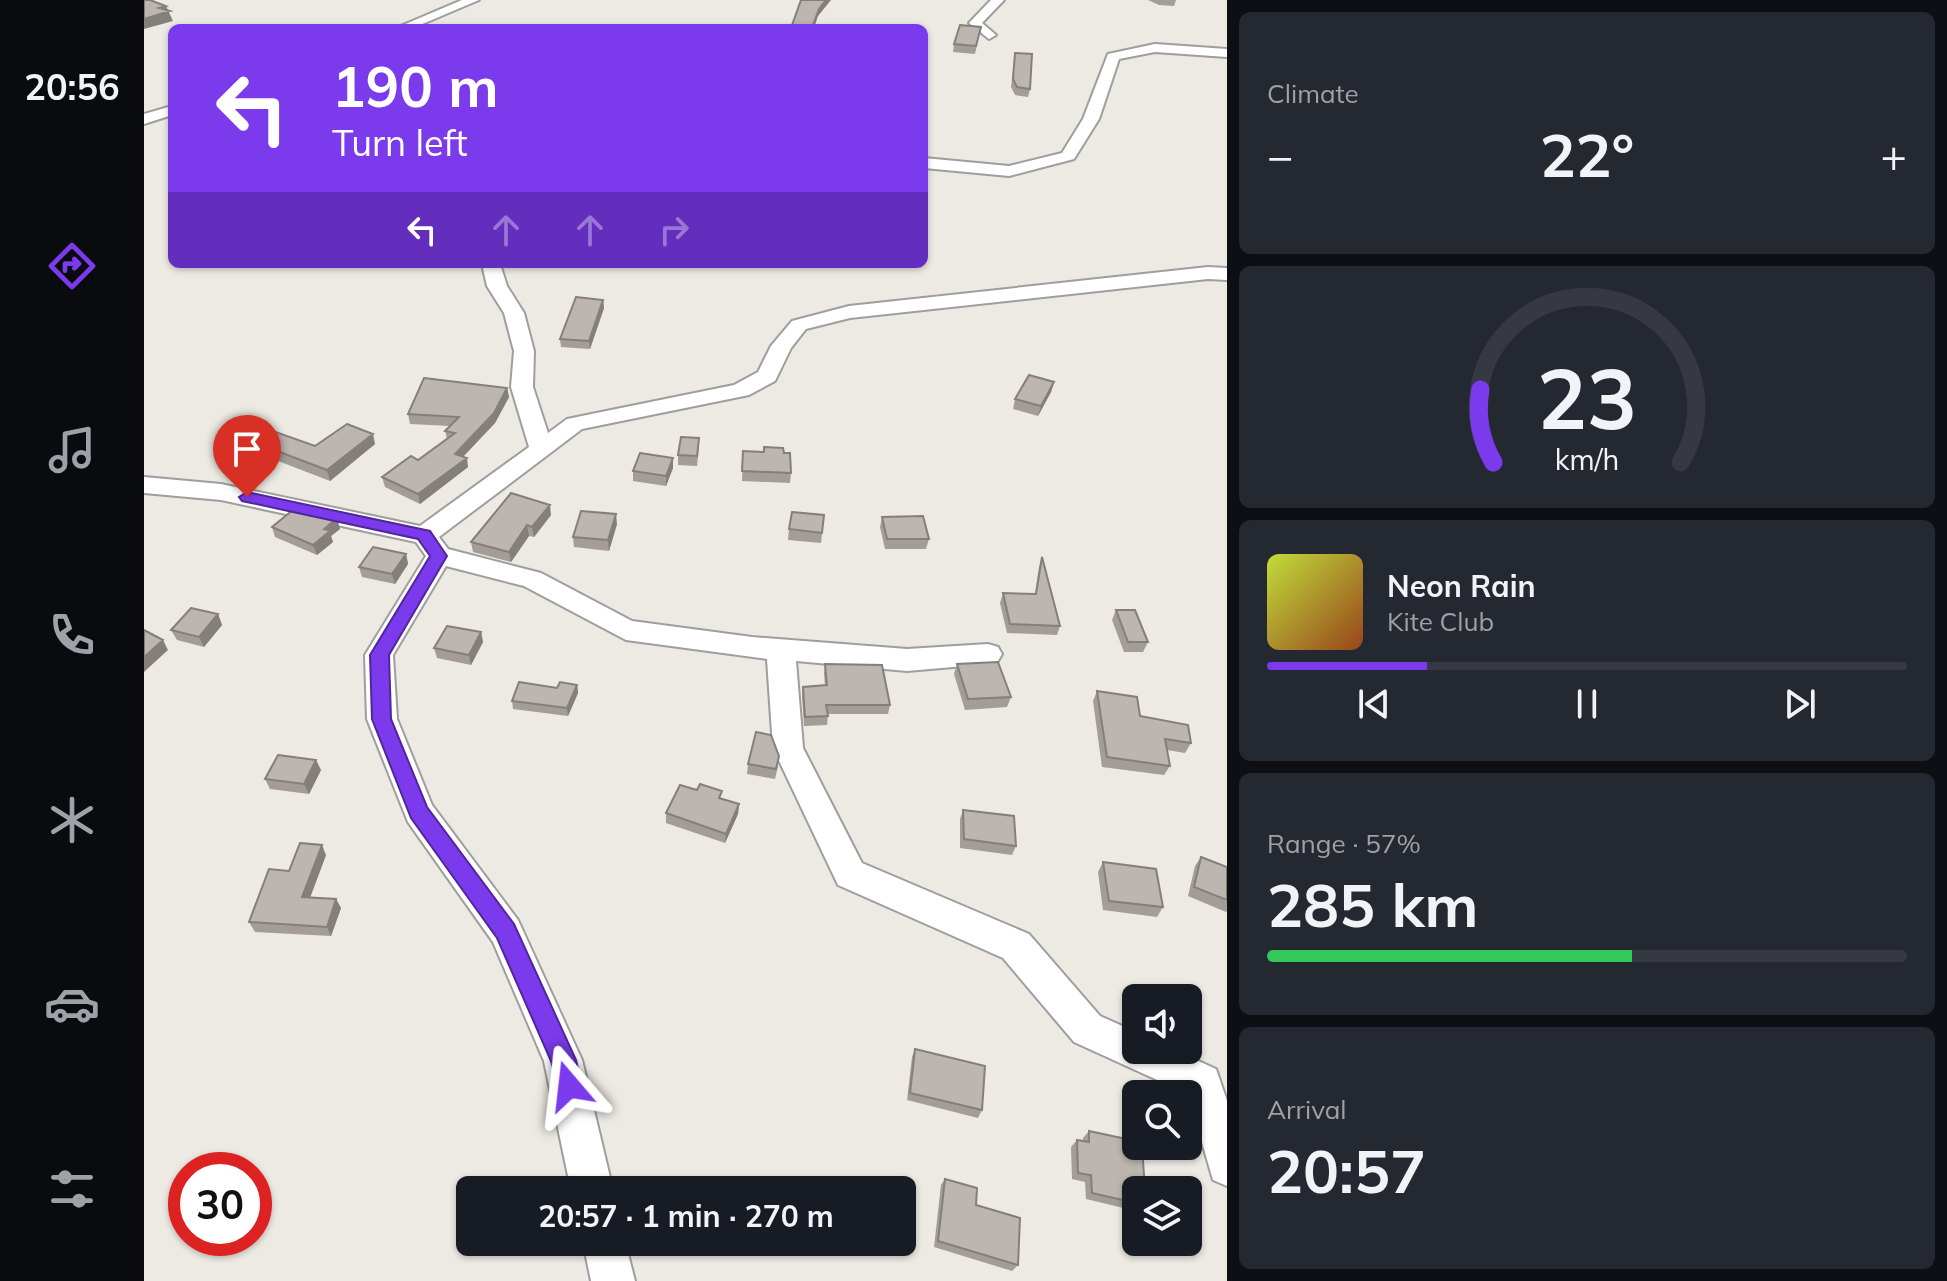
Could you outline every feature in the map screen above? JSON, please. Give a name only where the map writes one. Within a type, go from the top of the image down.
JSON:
[{"type":"street","points":[[412,24],[473,0]]},
{"type":"street","points":[[989,35],[975,23],[998,0]]},
{"type":"street","points":[[928,163],[1009,171],[1068,156],[1091,119],[1113,57],[1127,51],[1156,49],[1227,53]]},
{"type":"street","points":[[144,119],[168,111]]},
{"type":"street","points":[[492,268],[497,286],[514,313],[524,351],[522,387],[541,449]]},
{"type":"street","points":[[589,1176],[563,1060],[506,931],[419,812],[382,719],[379,655],[431,545],[541,449],[575,424],[741,390],[767,376],[781,346],[799,325],[849,312],[1208,273],[1227,274]]},
{"type":"street","points":[[144,485],[221,492],[431,545],[532,579],[626,630],[781,650],[907,660],[988,654]]},
{"type":"street","points":[[781,650],[788,748],[850,874],[1016,946],[1087,1029],[1202,1083],[1227,1166]]},
{"type":"street","points":[[607,1256],[613,1281]]},
{"type":"building","points":[[144,0],[166,6],[159,8],[170,11],[144,19]]},
{"type":"building","points":[[801,0],[826,0],[813,24],[792,24]]},
{"type":"building","points":[[960,25],[981,27],[976,46],[954,44]]},
{"type":"building","points":[[1015,53],[1032,54],[1030,89],[1017,87],[1013,79]]},
{"type":"building","points":[[576,297],[603,300],[589,341],[560,339]]},
{"type":"building","points":[[1029,375],[1054,382],[1041,406],[1015,399]]},
{"type":"building","points":[[424,378],[507,388],[494,413],[455,454],[467,458],[418,494],[382,477],[411,456],[418,460],[455,433],[445,431],[459,417],[408,414]]},
{"type":"building","points":[[347,424],[373,434],[327,470],[256,443],[273,431],[315,446]]},
{"type":"building","points":[[681,437],[699,438],[697,456],[678,455]]},
{"type":"building","points":[[764,447],[783,448],[784,453],[790,453],[791,473],[742,471],[743,451],[764,452]]},
{"type":"building","points":[[640,453],[673,458],[666,476],[633,471]]},
{"type":"building","points":[[511,493],[550,505],[532,527],[527,525],[509,552],[471,542]]},
{"type":"building","points":[[294,509],[337,518],[324,529],[330,531],[313,545],[272,527]]},
{"type":"building","points":[[581,511],[616,514],[608,540],[573,537]]},
{"type":"building","points":[[792,512],[824,515],[822,533],[789,529]]},
{"type":"building","points":[[923,516],[929,539],[887,539],[882,517]]},
{"type":"building","points":[[373,547],[406,554],[392,574],[359,567]]},
{"type":"building","points":[[1042,557],[1060,626],[1010,624],[1003,593],[1036,594]]},
{"type":"building","points":[[191,608],[218,614],[199,637],[171,630]]},
{"type":"building","points":[[1116,610],[1135,610],[1148,642],[1128,642]]},
{"type":"building","points":[[447,626],[481,632],[469,655],[434,648]]},
{"type":"building","points":[[144,630],[163,640],[144,657]]},
{"type":"building","points":[[998,662],[1011,697],[968,699],[957,664]]},
{"type":"building","points":[[825,664],[882,665],[890,705],[826,705],[828,716],[805,717],[803,687],[827,685]]},
{"type":"building","points":[[519,682],[557,688],[560,682],[577,685],[567,708],[512,701]]},
{"type":"building","points":[[1097,691],[1137,697],[1140,716],[1188,725],[1191,743],[1165,739],[1170,766],[1107,757]]},
{"type":"building","points":[[756,732],[771,735],[779,756],[776,769],[748,764]]},
{"type":"building","points":[[278,755],[316,760],[304,784],[265,779]]},
{"type":"building","points":[[700,784],[722,791],[719,798],[739,804],[726,834],[666,813],[680,785],[697,790]]},
{"type":"building","points":[[963,810],[1014,816],[1016,846],[964,839]]},
{"type":"building","points":[[300,843],[322,845],[302,897],[336,899],[327,927],[249,922],[269,869],[289,871]]},
{"type":"building","points":[[1201,857],[1227,867],[1227,900],[1194,887]]},
{"type":"building","points":[[1103,862],[1156,869],[1163,907],[1109,901]]},
{"type":"building","points":[[915,1049],[985,1066],[982,1110],[910,1093]]},
{"type":"building","points":[[1089,1131],[1122,1138],[1122,1160],[1143,1160],[1144,1176],[1122,1176],[1122,1200],[1092,1193],[1091,1175],[1078,1173],[1077,1140],[1089,1142]]},
{"type":"building","points":[[945,1179],[977,1188],[976,1205],[1020,1218],[1018,1265],[938,1241]]},
{"type":"route","points":[[247,497],[424,535],[439,556],[379,655],[382,719],[419,812],[506,931],[563,1060],[569,1086]]}]
